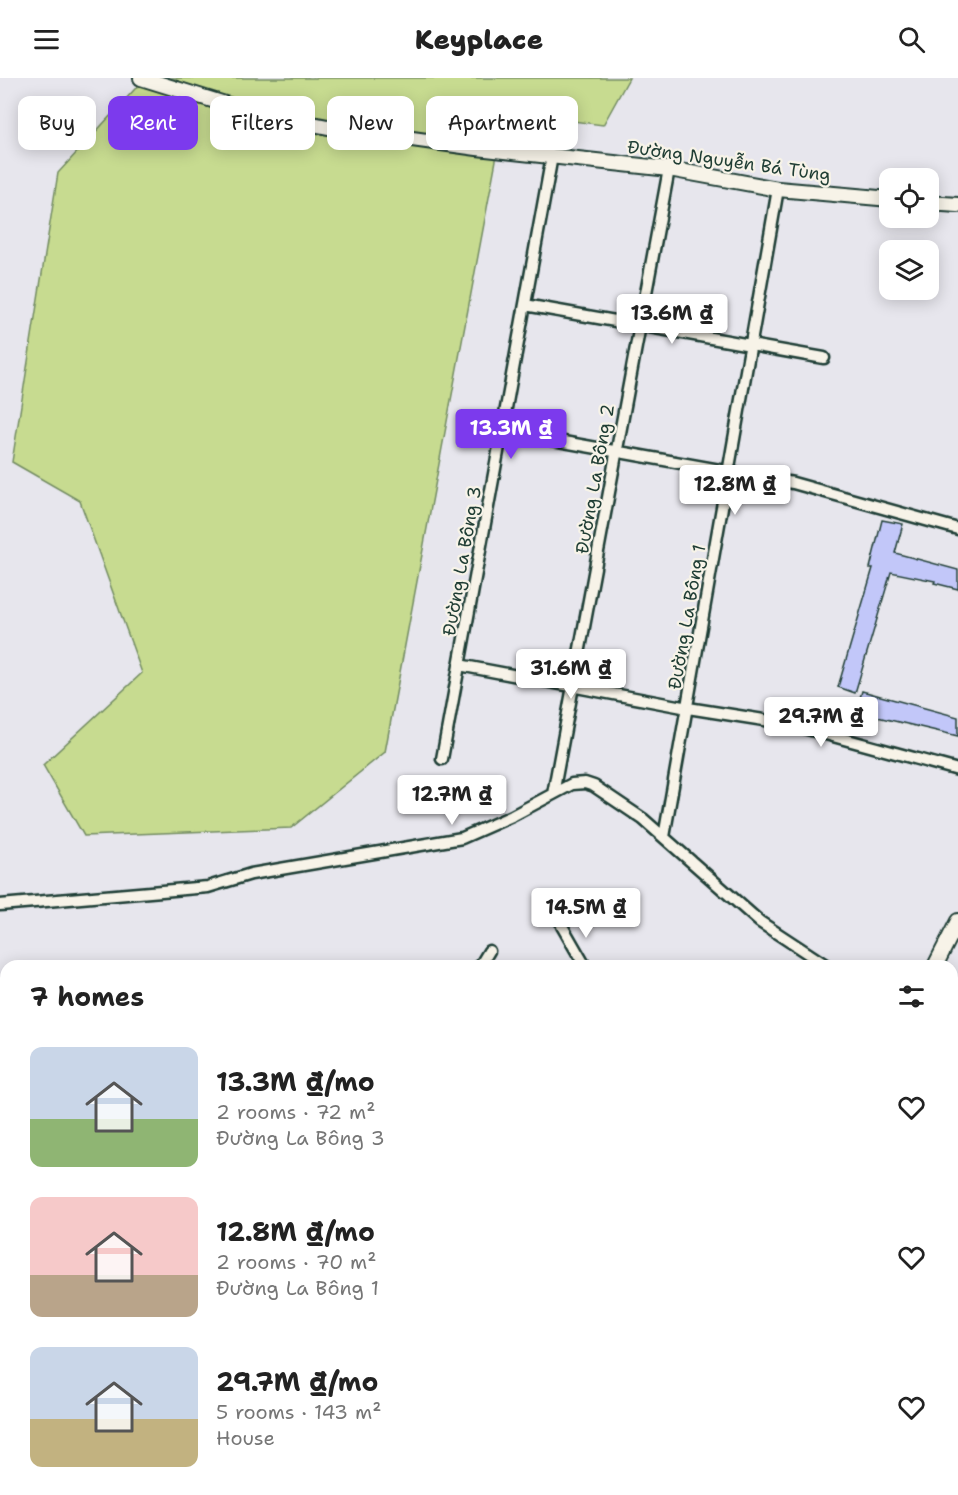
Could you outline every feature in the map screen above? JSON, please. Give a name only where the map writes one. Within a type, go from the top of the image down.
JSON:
[{"type":"main road","name":"Đường Nguyễn Bá Tùng","points":[[141,78],[251,112],[333,128],[669,169],[778,189],[879,198]]},
{"type":"main road","points":[[939,204],[958,205]]},
{"type":"main road","points":[[938,960],[958,921]]},
{"type":"street","name":"Đường La Bông 3","points":[[442,759],[552,156]]},
{"type":"street","name":"Đường La Bông 2","points":[[553,794],[669,169]]},
{"type":"street","name":"Đường La Bông 1","points":[[664,837],[778,189]]},
{"type":"street","points":[[525,305],[824,358]]},
{"type":"street","points":[[502,431],[793,483],[958,529]]},
{"type":"street","points":[[459,665],[688,708],[789,724],[958,770]]},
{"type":"street","points":[[0,905],[208,887],[251,874],[462,838],[512,816],[572,784],[590,784],[643,819],[760,922],[818,960]]},
{"type":"street","points":[[562,926],[582,960]]},
{"type":"street","points":[[484,960],[489,951]]},
{"type":"green space","points":[[145,78],[629,78],[603,125],[578,122],[578,96],[426,96],[426,150],[498,150],[385,752],[291,828],[84,836],[43,765],[142,673],[80,501],[12,462],[58,173],[79,150],[96,150],[96,132],[108,118],[108,150],[198,150],[198,96],[129,96]]},
{"type":"building","points":[[882,520],[903,524],[895,553],[958,570],[958,589],[934,583],[935,581],[891,572],[855,693],[838,687],[873,568],[870,568]]},
{"type":"building","points":[[862,691],[958,717],[958,736],[856,712]]}]
